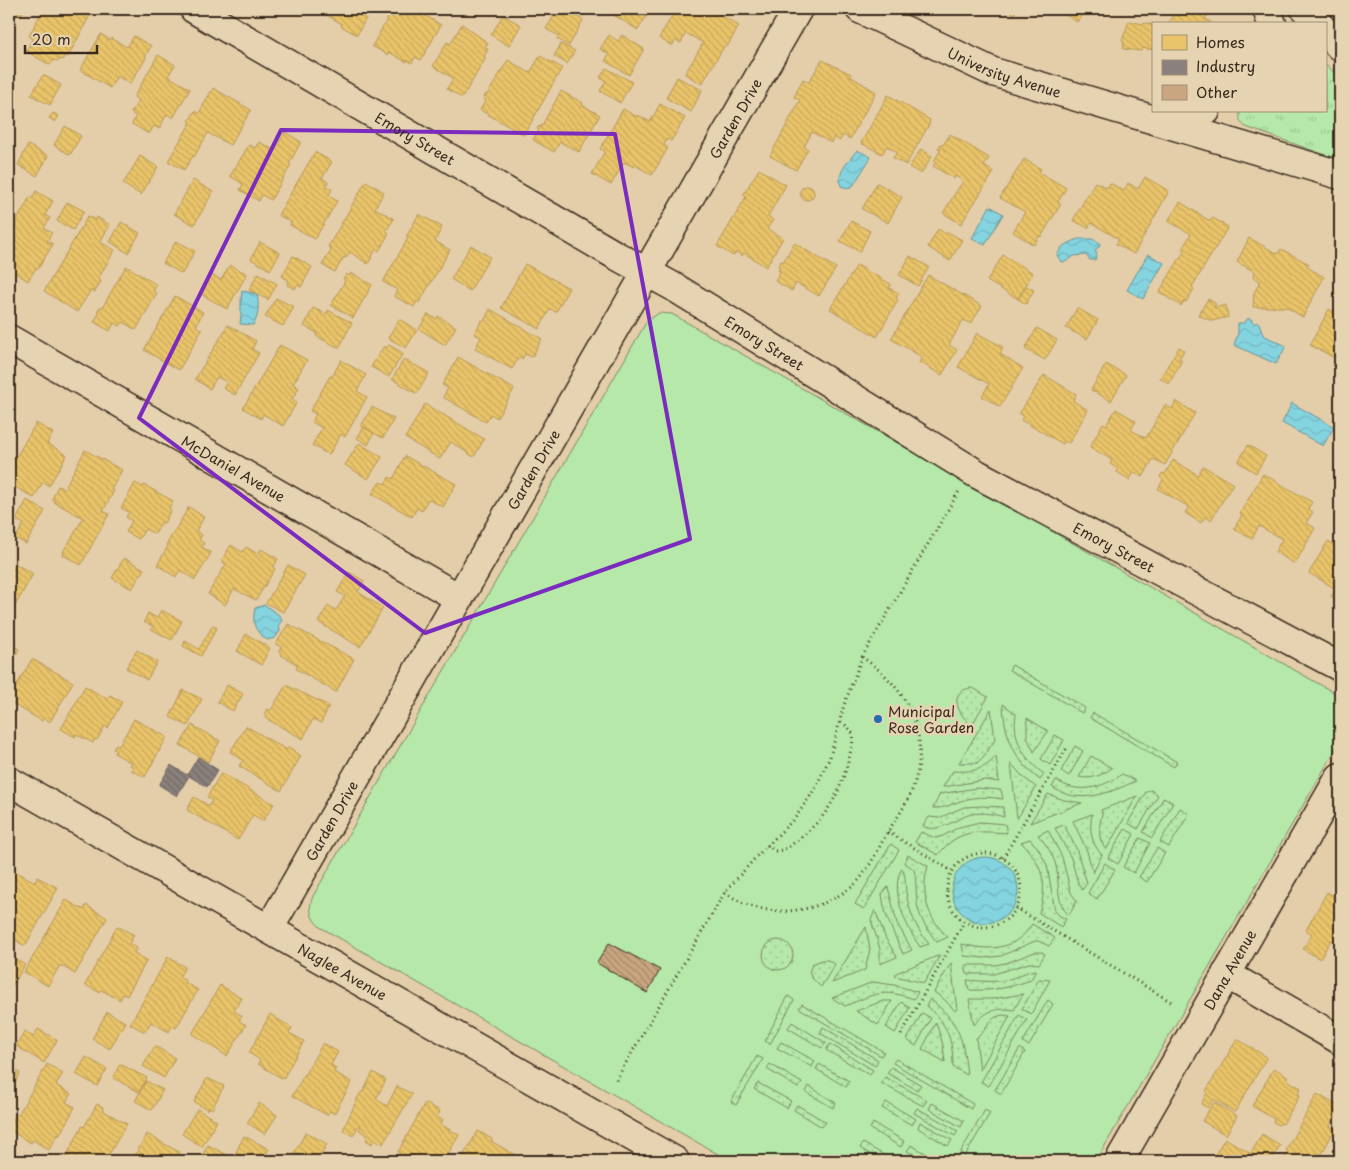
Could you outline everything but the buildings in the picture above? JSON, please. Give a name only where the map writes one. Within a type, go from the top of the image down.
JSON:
[{"type":"street","name":"Emory Street","points":[[194,9],[646,273],[674,287],[977,474],[1340,667]]},
{"type":"street","name":"Garden Drive","points":[[269,929],[798,9]]},
{"type":"street","name":"University Avenue","points":[[860,9],[993,72],[1340,175]]},
{"type":"street","points":[[1267,9],[1271,22]]},
{"type":"street","points":[[1305,9],[1317,22]]},
{"type":"street","points":[[1326,32],[1340,47]]},
{"type":"street","name":"University Avenue","points":[[1154,119],[1200,112]]},
{"type":"street","name":"McDaniel Avenue","points":[[9,339],[459,598]]},
{"type":"street","name":"Dana Avenue","points":[[1119,1161],[1340,777]]},
{"type":"street","name":"Naglee Avenue","points":[[9,781],[269,929],[660,1158]]},
{"type":"street","points":[[1226,974],[1340,1040]]},
{"type":"path","points":[[616,1080],[725,892],[795,818],[815,789],[830,757],[844,705],[862,657],[961,488]]},
{"type":"path","points":[[725,892],[738,900],[763,909],[794,912],[816,906],[840,895],[858,881],[907,801],[915,781],[919,761],[919,735],[910,707],[899,690],[878,668],[862,657]]},
{"type":"path","points":[[767,846],[775,851],[784,850],[790,846],[815,825],[834,800],[844,779],[854,739],[851,730],[840,722]]},
{"type":"path","points":[[1003,858],[1068,746]]},
{"type":"path","points":[[888,832],[952,871]]},
{"type":"path","points":[[989,853],[1003,858],[1012,866],[1018,877],[1021,890],[1016,908],[1007,919],[993,926],[978,927],[964,922],[954,912],[948,899],[947,885],[952,871],[961,860],[974,854],[989,853]]},
{"type":"path","points":[[1016,908],[1173,1003]]},
{"type":"path","points":[[901,1035],[964,922]]},
{"type":"highlighted area","points":[[281,130],[615,134],[690,539],[425,633],[139,418]]},
{"type":"green space","points":[[1326,64],[1340,79],[1340,160],[1246,127],[1241,122],[1241,112],[1326,112]]},
{"type":"green space","name":"Municipal Rose Garden","points":[[659,313],[672,314],[1340,696],[1340,742],[1096,1161],[730,1161],[320,927],[312,916],[310,909],[313,896],[647,321]]},
{"type":"green space","points":[[1012,665],[1085,708],[1082,713],[1009,670]]},
{"type":"green space","points":[[973,688],[988,697],[972,725],[962,715],[957,698],[965,689]]},
{"type":"green space","points":[[1003,704],[1016,714],[1015,723],[1018,740],[1025,755],[1044,774],[1040,780],[1024,765],[1012,747],[1006,727]]},
{"type":"green space","points":[[991,709],[995,740],[977,763],[959,763]]},
{"type":"green space","points":[[1093,713],[1177,762],[1174,767],[1090,718]]},
{"type":"green space","points":[[1027,718],[1048,731],[1034,752],[1027,737]]},
{"type":"green space","points":[[1055,735],[1064,740],[1050,765],[1041,759]]},
{"type":"green space","points":[[1075,746],[1083,751],[1069,776],[1061,771]]},
{"type":"green space","points":[[996,756],[999,782],[985,780],[943,787],[953,771],[977,770],[987,765]]},
{"type":"green space","points":[[1091,756],[1112,768],[1097,776],[1079,777]]},
{"type":"green space","points":[[1011,763],[1022,776],[1036,787],[1017,819]]},
{"type":"green space","points":[[1122,774],[1136,781],[1094,796],[1073,796],[1062,793],[1052,787],[1056,780],[1072,787],[1090,788],[1107,783]]},
{"type":"green space","points":[[976,788],[1001,790],[1003,799],[974,798],[945,807],[933,808],[940,794]]},
{"type":"green space","points":[[1151,790],[1158,795],[1138,829],[1128,823],[1146,792]]},
{"type":"green space","points":[[1048,794],[1064,800],[1082,803],[1030,823]]},
{"type":"green space","points":[[1137,796],[1106,850],[1100,837],[1101,810]]},
{"type":"green space","points":[[1164,797],[1173,803],[1152,838],[1143,832]]},
{"type":"green space","points":[[964,807],[1003,807],[1004,817],[976,813],[941,827],[929,828],[923,826],[929,817],[939,818]]},
{"type":"green space","points":[[1180,808],[1189,814],[1169,847],[1160,842]]},
{"type":"green space","points":[[1092,814],[1092,836],[1095,846],[1102,855],[1093,873],[1087,851],[1073,821]]},
{"type":"green space","points":[[980,822],[1005,824],[1007,833],[977,832],[961,836],[953,840],[938,855],[915,842],[921,832],[935,838],[943,836],[959,827]]},
{"type":"green space","points":[[1064,825],[1076,848],[1087,883],[1082,890],[1078,883],[1071,858],[1055,828]]},
{"type":"green space","points":[[1125,829],[1134,834],[1118,864],[1108,858]]},
{"type":"green space","points":[[1048,830],[1062,857],[1071,893],[1077,901],[1069,915],[1062,905],[1060,898],[1055,862],[1049,849],[1038,835]]},
{"type":"green space","points":[[1140,838],[1150,843],[1134,873],[1123,867]]},
{"type":"green space","points":[[1030,839],[1038,848],[1047,865],[1055,911],[1066,919],[1061,927],[1039,913],[1043,892],[1042,875],[1034,858],[1021,842]]},
{"type":"green space","points":[[891,844],[899,850],[864,909],[855,904]]},
{"type":"green space","points":[[1157,848],[1165,853],[1147,882],[1139,877]]},
{"type":"green space","points":[[908,855],[928,866],[925,886],[927,904],[935,922],[948,937],[937,942],[919,913],[915,872],[904,863]]},
{"type":"green space","points":[[1105,863],[1115,870],[1097,899],[1088,893]]},
{"type":"green space","points":[[902,868],[911,913],[920,932],[929,944],[920,947],[909,929],[898,897],[898,877]]},
{"type":"green space","points":[[888,887],[897,923],[912,950],[903,954],[890,925],[883,903],[882,894]]},
{"type":"green space","points":[[875,910],[886,939],[897,957],[880,964],[880,949],[871,920]]},
{"type":"green space","points":[[1032,924],[1055,938],[1049,946],[1035,941],[1001,956],[984,958],[964,956],[962,944],[982,948],[1001,947],[1018,940]]},
{"type":"green space","points":[[866,927],[870,949],[865,970],[832,983]]},
{"type":"green space","points":[[778,940],[784,941],[792,949],[792,961],[784,969],[778,970],[772,969],[764,961],[763,955],[764,949],[772,941]]},
{"type":"green space","points":[[1035,952],[1045,954],[1039,964],[1029,963],[994,974],[967,974],[965,965],[1006,963]]},
{"type":"green space","points":[[940,955],[924,983],[895,976],[896,973]]},
{"type":"green space","points":[[828,960],[835,964],[821,987],[809,973],[812,964]]},
{"type":"green space","points":[[951,963],[957,1009],[955,1011],[934,992]]},
{"type":"green space","points":[[1036,970],[1031,980],[1015,985],[986,990],[969,990],[967,980],[1004,980]]},
{"type":"green space","points":[[1039,979],[1050,980],[1031,1014],[1022,1009]]},
{"type":"green space","points":[[873,982],[894,985],[918,992],[914,999],[886,993],[864,998],[845,1006],[832,998]]},
{"type":"green space","points":[[1023,994],[1014,1010],[1002,1009],[992,1011],[983,1016],[974,1025],[969,999],[992,999]]},
{"type":"green space","points":[[788,996],[794,1000],[770,1044],[765,1041]]},
{"type":"green space","points":[[930,999],[948,1016],[958,1032],[964,1051],[967,1075],[953,1067],[952,1048],[944,1025],[926,1006]]},
{"type":"green space","points":[[1048,1000],[1053,1004],[1029,1046],[1023,1042]]},
{"type":"green space","points":[[883,1001],[892,1001],[878,1025],[856,1011]]},
{"type":"green space","points":[[901,1002],[910,1007],[895,1033],[886,1027]]},
{"type":"green space","points":[[802,1004],[884,1052],[881,1056],[799,1008]]},
{"type":"green space","points":[[922,1013],[931,1018],[916,1046],[907,1040]]},
{"type":"green space","points":[[1002,1015],[1010,1016],[980,1070],[976,1038],[992,1019]]},
{"type":"green space","points":[[1019,1015],[1027,1020],[989,1086],[981,1082]]},
{"type":"green space","points":[[792,1022],[826,1043],[822,1048],[788,1028]]},
{"type":"green space","points":[[936,1022],[943,1045],[945,1062],[922,1049]]},
{"type":"green space","points":[[823,1027],[878,1060],[875,1066],[820,1033]]},
{"type":"green space","points":[[781,1042],[815,1061],[812,1067],[777,1048]]},
{"type":"green space","points":[[830,1044],[873,1070],[870,1075],[826,1050]]},
{"type":"green space","points":[[1020,1048],[1025,1052],[1001,1094],[995,1090]]},
{"type":"green space","points":[[757,1056],[763,1059],[736,1105],[731,1102]]},
{"type":"green space","points":[[896,1059],[973,1104],[971,1109],[893,1063]]},
{"type":"green space","points":[[770,1064],[802,1083],[798,1088],[767,1069]]},
{"type":"green space","points":[[819,1064],[849,1081],[846,1087],[816,1069]]},
{"type":"green space","points":[[891,1067],[921,1085],[917,1090],[887,1073]]},
{"type":"green space","points":[[885,1077],[927,1100],[923,1106],[881,1083]]},
{"type":"green space","points":[[758,1083],[791,1101],[787,1108],[754,1089]]},
{"type":"green space","points":[[809,1086],[836,1103],[833,1108],[806,1092]]},
{"type":"green space","points":[[886,1102],[916,1119],[912,1125],[882,1108]]},
{"type":"green space","points":[[932,1103],[964,1121],[961,1127],[929,1109]]},
{"type":"green space","points":[[797,1105],[826,1122],[822,1127],[794,1110]]},
{"type":"green space","points":[[917,1108],[958,1131],[955,1136],[914,1113]]},
{"type":"green space","points":[[985,1110],[990,1113],[965,1156],[960,1153]]},
{"type":"green space","points":[[920,1122],[952,1140],[948,1146],[918,1128]]},
{"type":"green space","points":[[873,1123],[904,1141],[901,1147],[870,1129]]},
{"type":"green space","points":[[863,1143],[891,1159],[890,1161],[881,1161],[860,1148]]},
{"type":"green space","points":[[911,1145],[939,1161],[925,1161],[907,1151]]},
{"type":"water","points":[[857,150],[871,157],[853,186],[847,188],[841,186],[840,176],[842,171]]},
{"type":"water","points":[[990,206],[1003,214],[985,245],[972,238]]},
{"type":"water","points":[[1078,239],[1092,239],[1100,243],[1099,247],[1095,250],[1097,255],[1095,260],[1090,260],[1086,255],[1074,256],[1067,261],[1061,262],[1057,255],[1063,246]]},
{"type":"water","points":[[1148,254],[1164,263],[1143,299],[1127,290]]},
{"type":"water","points":[[242,291],[257,294],[258,310],[253,325],[240,324]]},
{"type":"water","points":[[1247,319],[1251,319],[1253,323],[1259,323],[1263,335],[1286,346],[1276,364],[1234,345],[1238,333],[1238,323],[1245,323]]},
{"type":"water","points":[[1292,403],[1334,427],[1323,446],[1282,423]]},
{"type":"water","points":[[265,605],[280,616],[282,621],[279,624],[280,631],[275,638],[267,640],[257,630],[254,618],[255,608]]},
{"type":"water","points":[[978,857],[992,857],[1004,862],[1013,871],[1018,883],[1016,903],[1009,914],[992,923],[978,923],[966,918],[957,909],[952,897],[952,883],[957,871],[966,862]]},
{"type":"place","name":"Municipal Rose Garden","points":[[878,719]]}]
